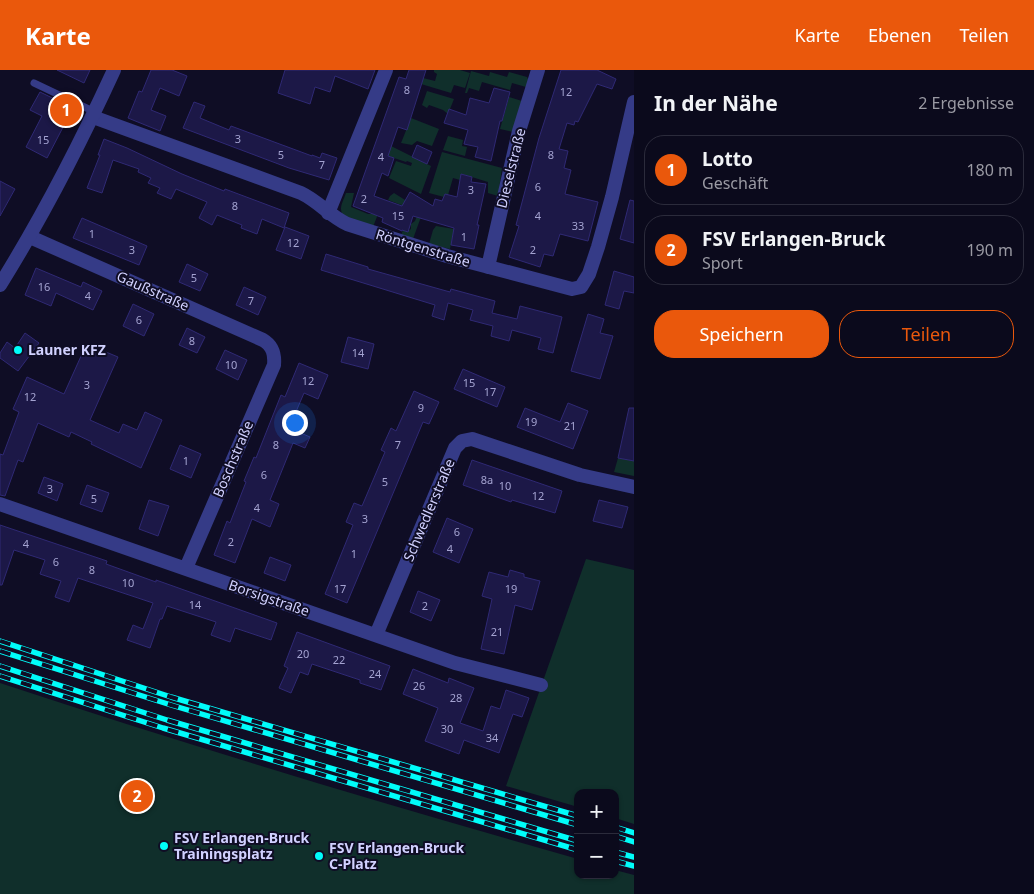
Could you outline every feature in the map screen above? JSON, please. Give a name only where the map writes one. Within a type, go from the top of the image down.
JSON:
[{"type":"street","points":[[0,285],[48,206],[94,115],[114,70]]},
{"type":"street","points":[[328,213],[386,70]]},
{"type":"street","name":"Dieselstraße","points":[[488,268],[519,131],[538,70]]},
{"type":"street","name":"Röntgenstraße","points":[[94,115],[301,193],[311,198],[328,213],[341,221],[366,231],[488,268],[572,289],[585,284],[590,274],[612,197],[634,102]]},
{"type":"street","name":"Gaußstraße","points":[[30,237],[263,340],[270,344],[273,349]]},
{"type":"street","name":"Boschstraße","points":[[186,568],[274,365],[273,349]]},
{"type":"street","name":"Schwedlerstraße","points":[[376,635],[456,448],[462,441],[472,439],[580,475],[634,487]]},
{"type":"street","name":"Borsigstraße","points":[[0,504],[455,663],[541,685]]},
{"type":"lane","points":[[34,84],[94,115]]},
{"type":"green space","points":[[434,70],[460,70],[470,73],[465,88],[454,85],[451,93],[421,84],[423,78],[435,81],[437,74]]},
{"type":"green space","points":[[471,71],[489,76],[490,72],[507,77],[509,72],[527,77],[529,81],[526,87],[512,83],[510,90],[482,82],[479,91],[469,88],[467,93],[465,93]]},
{"type":"green space","points":[[427,91],[454,99],[448,114],[429,105],[427,108],[422,105]]},
{"type":"green space","points":[[509,97],[522,101],[513,132],[500,129]]},
{"type":"green space","points":[[411,118],[439,129],[432,146],[417,141],[412,145],[401,143]]},
{"type":"green space","points":[[448,136],[463,140],[462,146],[467,147],[465,156],[443,150]]},
{"type":"green space","points":[[391,146],[431,166],[421,194],[389,178],[396,161],[411,166],[412,163],[388,156]]},
{"type":"green space","points":[[442,152],[502,168],[498,196],[488,193],[488,182],[462,174],[460,180],[453,178],[448,195],[445,194],[444,197],[429,193]]},
{"type":"green space","points":[[346,193],[354,193],[351,207],[368,214],[378,214],[373,227],[345,217],[341,212],[341,206]]},
{"type":"green space","points":[[394,193],[413,205],[422,214],[413,239],[401,235],[403,230],[408,231],[411,229],[411,224],[415,221],[418,213],[415,210],[388,200]]},
{"type":"green space","points":[[436,226],[454,229],[450,249],[429,244]]},
{"type":"green space","points":[[618,458],[634,461],[634,476],[614,472]]},
{"type":"green space","points":[[586,559],[634,570],[634,824],[619,819],[619,789],[574,789],[574,806],[506,786]]},
{"type":"green space","points":[[0,683],[288,774],[574,858],[574,879],[619,879],[619,871],[634,875],[634,894],[0,894]]},
{"type":"building","points":[[57,70],[90,70],[84,83]]},
{"type":"building","points":[[151,70],[172,70],[187,76],[179,96],[160,88],[151,110],[166,116],[160,131],[128,118],[139,91],[142,92]]},
{"type":"building","points":[[285,70],[375,70],[368,89],[335,76],[330,92],[315,87],[310,104],[278,93]]},
{"type":"building","points":[[409,70],[426,70],[407,130],[398,127],[388,156],[394,158],[388,176],[382,173],[374,196],[402,206],[410,192],[433,206],[435,199],[442,201],[445,194],[457,197],[461,174],[472,177],[471,182],[486,184],[474,249],[451,245],[454,228],[413,216],[408,232],[402,231],[382,222],[383,218],[353,206],[399,77],[406,79]]},
{"type":"building","points":[[561,70],[597,70],[616,79],[612,89],[597,84],[578,122],[575,121],[574,125],[567,123],[559,149],[568,151],[564,168],[571,170],[565,194],[598,202],[588,241],[560,234],[553,256],[544,254],[540,267],[509,257],[519,226],[516,225],[539,138]]},
{"type":"building","points":[[494,88],[510,92],[502,121],[500,121],[491,161],[475,157],[478,147],[464,144],[468,130],[444,123],[449,109],[466,115],[470,98],[489,103]]},
{"type":"building","points":[[40,92],[73,108],[47,158],[26,147],[42,116],[30,110]]},
{"type":"building","points":[[194,102],[205,106],[200,118],[229,130],[231,126],[312,156],[320,158],[322,153],[337,158],[329,180],[289,168],[183,128]]},
{"type":"building","points":[[104,139],[224,191],[225,189],[289,213],[284,228],[262,219],[257,234],[241,228],[242,225],[217,215],[212,225],[199,218],[207,202],[176,189],[171,199],[157,193],[160,188],[148,183],[151,178],[138,172],[139,169],[113,160],[102,193],[87,188]]},
{"type":"building","points":[[417,145],[432,152],[427,164],[412,157]]},
{"type":"building","points":[[0,181],[15,189],[0,216]]},
{"type":"building","points":[[630,200],[634,201],[634,243],[620,239]]},
{"type":"building","points":[[82,218],[147,246],[139,265],[73,238]]},
{"type":"building","points":[[285,227],[309,236],[301,259],[276,250]]},
{"type":"building","points":[[326,254],[368,267],[368,269],[450,292],[451,289],[495,301],[492,313],[517,319],[520,306],[562,317],[553,353],[538,349],[541,338],[512,330],[509,341],[491,336],[493,326],[470,320],[473,310],[448,303],[444,320],[432,316],[435,305],[321,270]]},
{"type":"building","points":[[187,264],[208,274],[200,291],[179,282]]},
{"type":"building","points":[[36,268],[81,287],[83,282],[102,291],[93,310],[56,293],[51,306],[25,295]]},
{"type":"building","points":[[614,271],[634,277],[634,293],[624,291],[619,309],[605,305]]},
{"type":"building","points":[[244,287],[266,297],[258,315],[236,305]]},
{"type":"building","points":[[133,304],[154,314],[144,336],[123,326]]},
{"type":"building","points":[[588,314],[604,319],[600,333],[613,336],[600,379],[571,371]]},
{"type":"building","points":[[187,328],[205,337],[197,353],[179,345]]},
{"type":"building","name":"Launer KFZ","points":[[25,333],[39,343],[18,371],[0,358],[0,353],[7,342],[15,348]]},
{"type":"building","points":[[348,337],[374,344],[368,369],[341,362]]},
{"type":"building","points":[[86,345],[104,354],[106,352],[118,357],[90,420],[119,433],[123,424],[137,430],[145,412],[162,420],[141,468],[91,444],[92,442],[71,432],[69,437],[38,423],[23,462],[18,460],[5,496],[0,495],[0,454],[3,455],[19,412],[13,409],[27,377],[64,394]]},
{"type":"building","points":[[225,350],[247,360],[238,380],[216,369]]},
{"type":"building","points":[[299,363],[328,375],[318,399],[304,393],[289,428],[310,437],[305,448],[293,443],[270,500],[279,504],[270,527],[252,519],[235,563],[214,555],[227,521],[230,523],[246,482],[244,481],[254,457],[256,458],[281,395],[285,397]]},
{"type":"building","points":[[463,369],[505,387],[497,407],[454,389]]},
{"type":"building","points":[[414,391],[439,402],[429,424],[423,422],[347,603],[325,594],[353,525],[346,522],[354,503],[362,506],[385,452],[381,450],[391,428],[396,431]]},
{"type":"building","points":[[568,403],[588,411],[573,449],[517,427],[525,408],[560,422]]},
{"type":"building","points":[[629,408],[634,408],[634,461],[618,458]]},
{"type":"building","points":[[180,445],[201,454],[191,478],[170,469]]},
{"type":"building","points":[[472,460],[562,491],[555,513],[512,500],[511,502],[463,485]]},
{"type":"building","points":[[44,477],[63,484],[57,501],[38,493]]},
{"type":"building","points":[[87,485],[109,493],[102,512],[80,504]]},
{"type":"building","points":[[149,500],[169,506],[158,536],[139,529]]},
{"type":"building","points":[[599,500],[628,507],[622,528],[593,521]]},
{"type":"building","points":[[447,518],[473,529],[459,563],[433,552]]},
{"type":"building","points":[[0,525],[107,561],[106,564],[277,623],[271,640],[235,628],[230,642],[211,635],[216,622],[167,606],[162,619],[160,619],[150,648],[127,640],[133,625],[143,629],[153,603],[78,578],[69,602],[55,597],[61,581],[40,574],[45,560],[14,550],[2,585],[0,585]]},
{"type":"building","points":[[270,557],[291,565],[285,581],[264,573]]},
{"type":"building","points":[[510,570],[524,574],[524,577],[540,581],[532,610],[515,605],[504,654],[481,649],[492,599],[482,596],[489,572],[508,577]]},
{"type":"building","points":[[418,591],[440,600],[431,621],[410,612]]},
{"type":"building","points":[[297,632],[390,666],[381,690],[360,683],[360,680],[312,664],[308,675],[300,672],[291,693],[279,688],[288,668],[284,666]]},
{"type":"building","points":[[413,669],[448,683],[449,678],[474,688],[460,723],[483,731],[491,706],[500,709],[506,690],[529,698],[522,717],[513,714],[499,753],[464,740],[459,754],[425,741],[438,708],[403,694]]},
{"type":"railway","points":[[0,641],[171,697],[574,815]]},
{"type":"railway","points":[[0,651],[171,705],[574,824]]},
{"type":"railway","points":[[0,666],[167,720],[574,840]]},
{"type":"railway","points":[[0,676],[163,728],[574,849]]},
{"type":"railway","points":[[619,828],[634,833]]},
{"type":"railway","points":[[619,837],[634,842]]},
{"type":"railway","points":[[619,853],[634,857]]},
{"type":"railway","points":[[619,862],[634,866]]},
{"type":"place","name":"Lotto","points":[[66,110]]},
{"type":"place","name":"Launer KFZ","points":[[18,350]]},
{"type":"place","name":"FSV Erlangen-Bruck","points":[[137,796]]},
{"type":"place","name":"FSV Erlangen-Bruck Trainingsplatz","points":[[164,846]]},
{"type":"place","name":"FSV Erlangen-Bruck C-Platz","points":[[319,856]]}]
